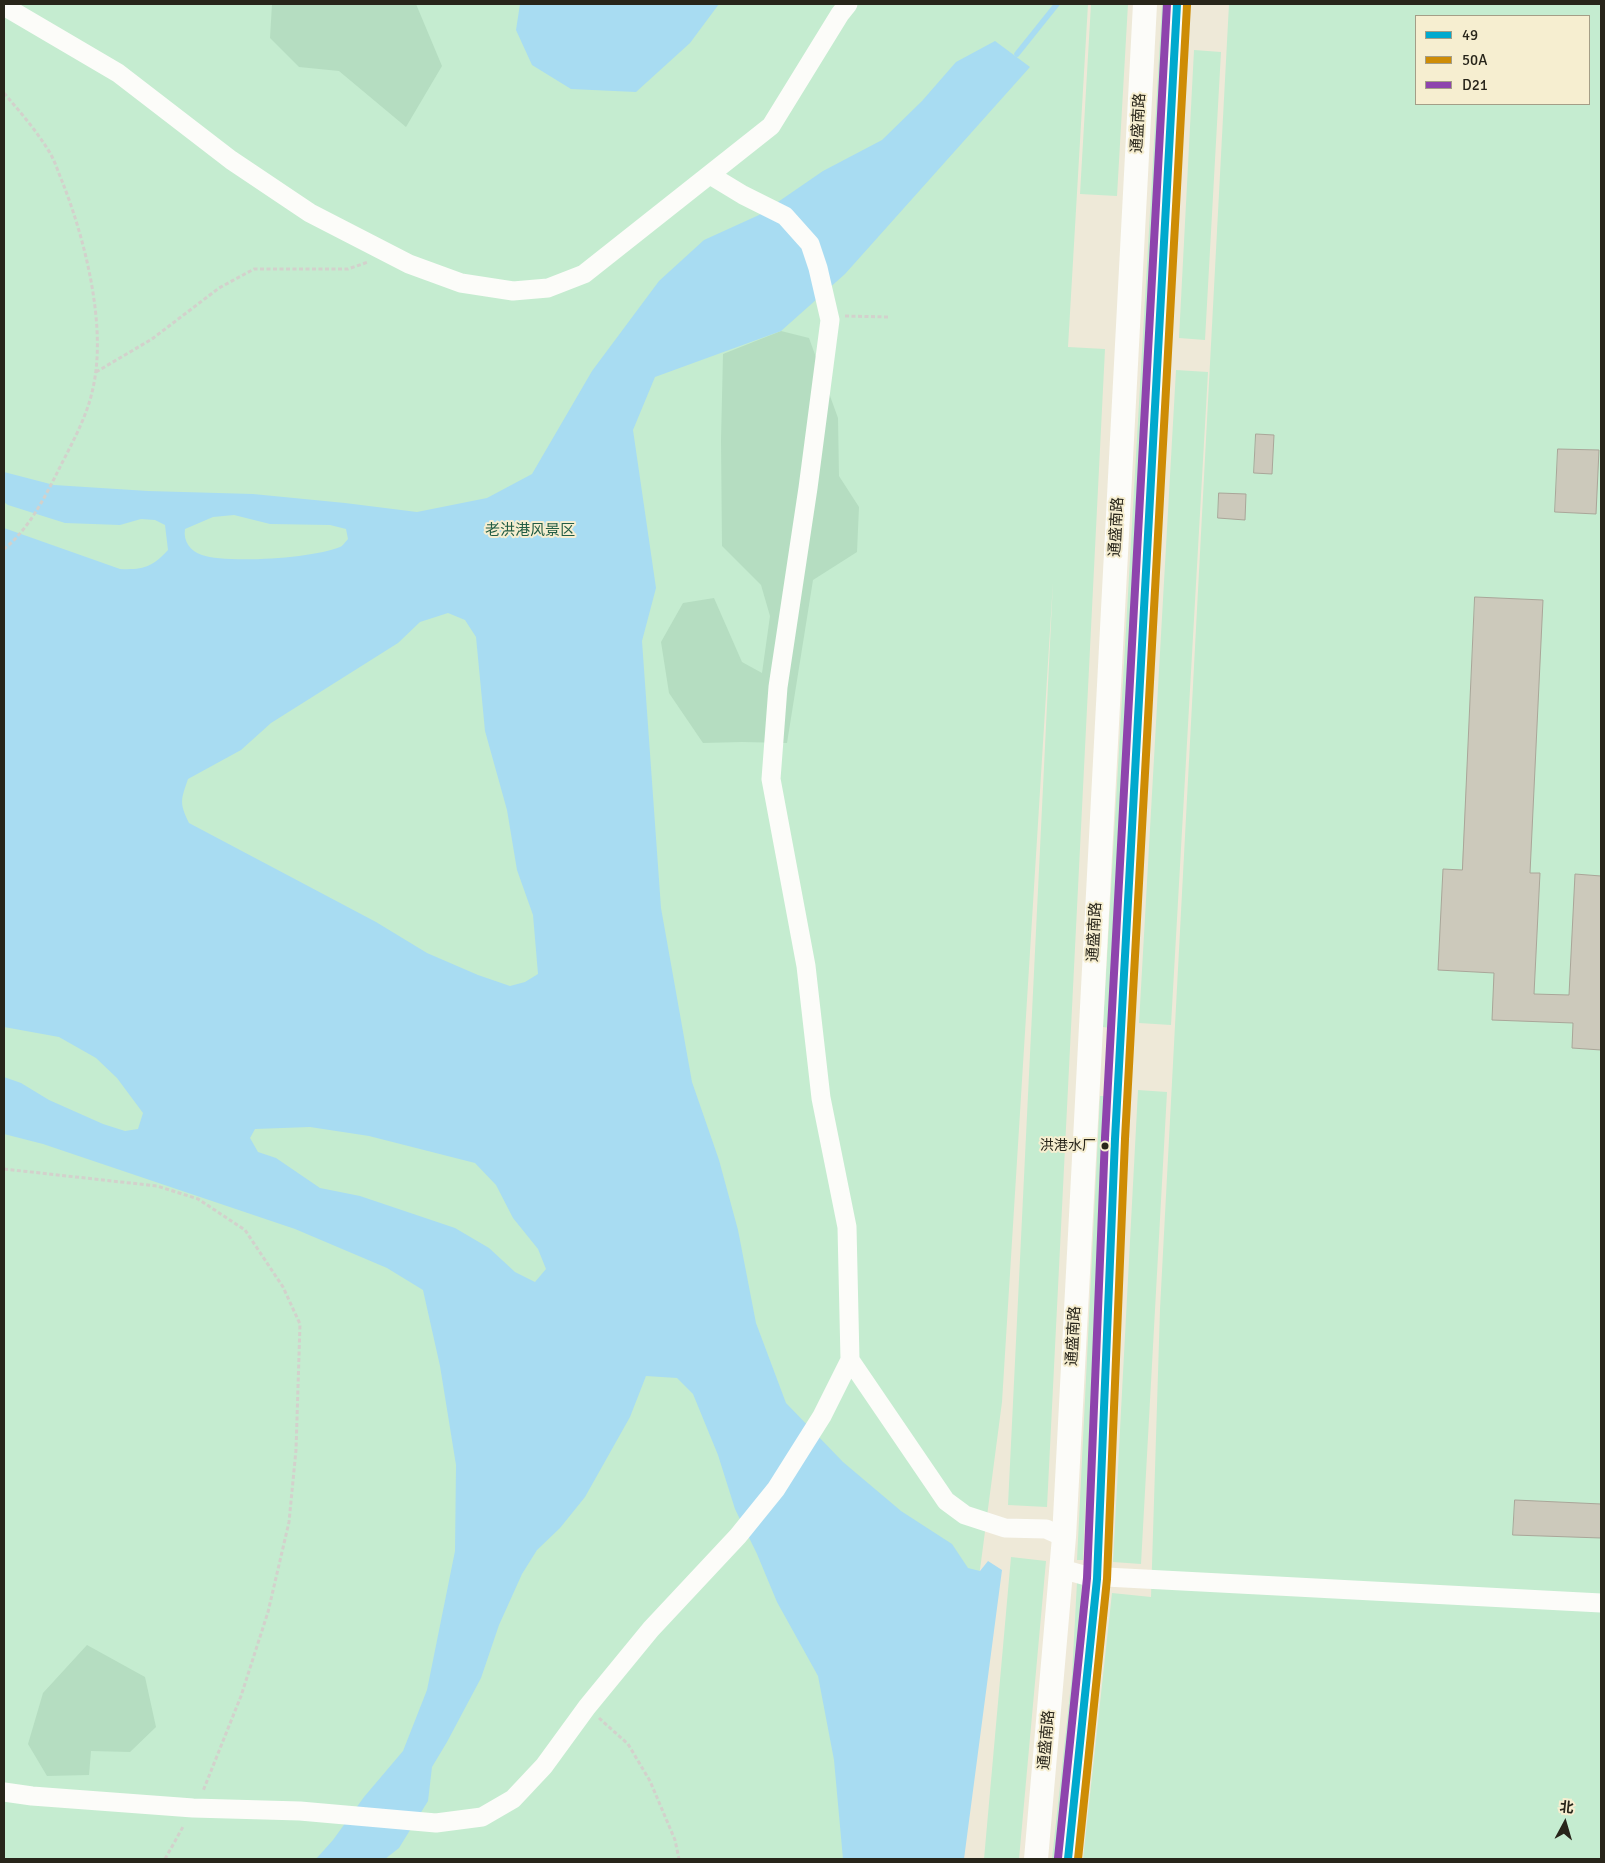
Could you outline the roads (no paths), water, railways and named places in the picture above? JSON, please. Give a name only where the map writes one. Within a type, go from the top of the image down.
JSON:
[{"type":"main road","name":"通盛南路","points":[[1036,1859],[1064,1538],[1145,4]]},
{"type":"main road","points":[[1068,1859],[1097,1579],[1115,1139],[1177,4]]},
{"type":"lane","points":[[4,6],[118,73],[231,160],[310,213],[409,264],[461,283],[514,291],[548,288],[584,274],[771,126],[848,4]]},
{"type":"lane","points":[[4,1792],[32,1796],[193,1808],[300,1811],[436,1823],[482,1817],[513,1799],[544,1766],[587,1707],[651,1629],[738,1536],[776,1489],[822,1416],[850,1360],[848,1227],[821,1098],[806,966],[771,779],[778,687],[808,488],[828,311],[810,244],[784,216],[742,195],[710,175]]},
{"type":"lane","points":[[850,1360],[946,1501],[965,1515],[1005,1528],[1046,1530],[1064,1538]]},
{"type":"lane","points":[[1062,1570],[1097,1579],[1106,1577],[1601,1603]]},
{"type":"water","points":[[520,4],[719,4],[690,43],[636,92],[571,89],[532,65],[516,30]]},
{"type":"water","points":[[995,41],[1030,67],[845,274],[781,331],[655,377],[633,430],[656,588],[642,641],[661,908],[692,1082],[719,1160],[738,1230],[756,1323],[786,1403],[843,1462],[901,1511],[952,1544],[968,1568],[980,1571],[988,1561],[1002,1570],[964,1859],[843,1859],[834,1760],[818,1676],[777,1602],[757,1554],[735,1509],[718,1455],[693,1394],[677,1378],[646,1376],[630,1417],[585,1497],[560,1528],[537,1550],[522,1574],[499,1625],[481,1678],[432,1767],[428,1801],[399,1848],[385,1859],[316,1859],[333,1840],[364,1797],[403,1751],[427,1690],[455,1551],[456,1465],[440,1366],[423,1290],[387,1268],[295,1229],[43,1144],[4,1134],[4,1077],[21,1083],[49,1100],[103,1124],[125,1131],[138,1129],[143,1113],[117,1078],[96,1058],[59,1037],[4,1027],[4,528],[120,569],[142,568],[152,564],[168,550],[165,525],[155,520],[141,519],[120,525],[65,523],[8,505],[4,502],[4,472],[54,485],[148,491],[253,494],[417,512],[487,498],[532,474],[592,371],[659,281],[704,240],[759,215],[823,171],[882,140],[922,101],[956,62]],"holes":[[[234,515],[270,524],[330,525],[346,529],[348,539],[341,546],[328,551],[292,557],[250,559],[214,558],[202,555],[188,545],[185,538],[185,529],[213,517]],[[448,613],[465,620],[476,637],[485,731],[507,810],[517,870],[533,915],[538,974],[525,982],[510,986],[478,975],[427,953],[376,922],[189,823],[182,805],[188,779],[241,750],[271,723],[398,643],[420,622]],[[310,1127],[369,1136],[475,1163],[496,1185],[513,1218],[538,1249],[546,1269],[535,1282],[515,1272],[489,1248],[455,1228],[360,1196],[320,1188],[276,1158],[258,1152],[250,1138],[255,1129]]]},
{"type":"waterway","points":[[1017,54],[1057,4]]},
{"type":"place","name":"洪港水厂","points":[[1105,1146]]},
{"type":"park label","name":"老洪港风景区","points":[[530,531]]}]
